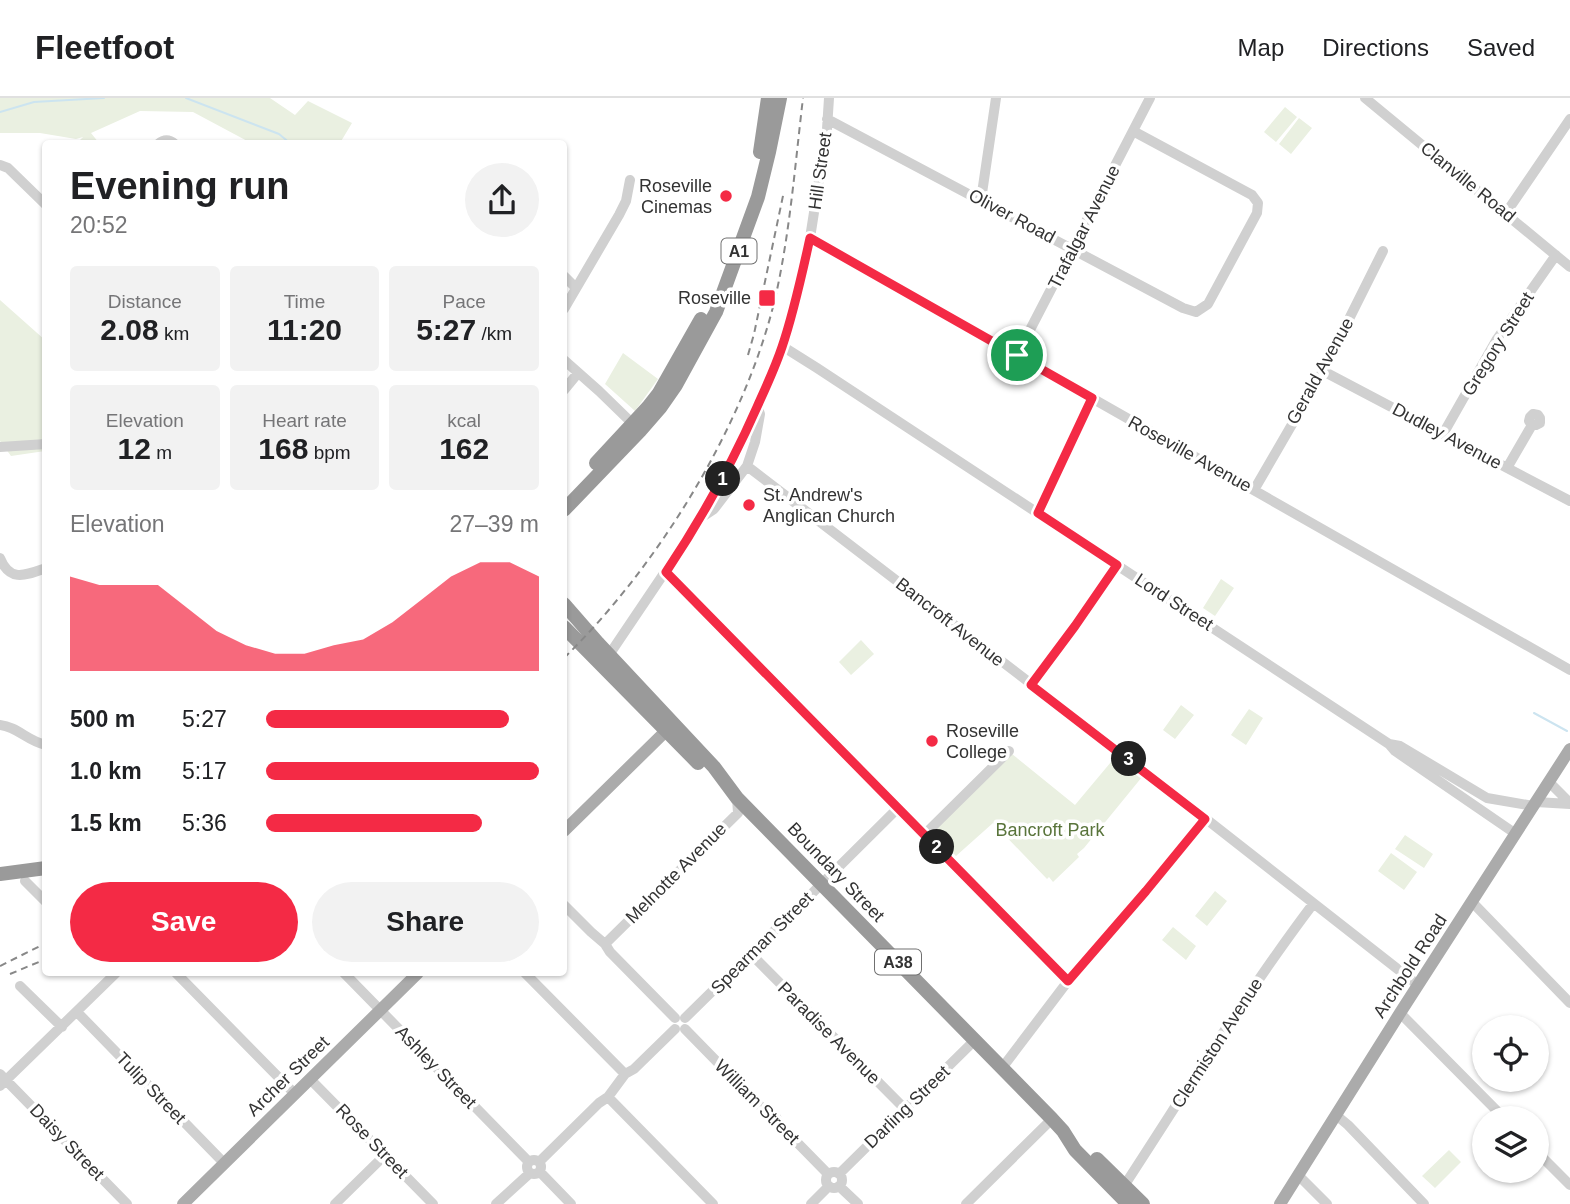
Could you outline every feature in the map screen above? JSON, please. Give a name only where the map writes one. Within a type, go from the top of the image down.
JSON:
[{"type":"highway","name":"A1","points":[[567,507],[637,427],[708,307],[750,194],[768,98]]},
{"type":"highway","name":"A1","points":[[567,494],[670,394],[716,312],[758,197],[780,98]]},
{"type":"highway","name":"Boundary Street","points":[[567,607],[709,774],[1052,1119],[1075,1150],[1125,1203]]},
{"type":"highway","name":"Boundary Street","points":[[567,630],[670,727]]},
{"type":"highway","points":[[0,874],[42,869]]},
{"type":"highway","points":[[0,884],[42,879]]},
{"type":"highway","name":"Boundary Street","points":[[1063,1132],[1082,1144],[1143,1204]]},
{"type":"main road","points":[[567,828],[670,727]]},
{"type":"main road","name":"Archbold Road","points":[[1280,1204],[1570,749]]},
{"type":"main road","name":"Archer Street","points":[[183,1204],[415,976]]},
{"type":"street","name":"Hill Street","points":[[609,655],[702,517],[758,405],[782,346],[810,238],[829,98]]},
{"type":"street","points":[[981,200],[996,98]]},
{"type":"street","name":"Trafalgar Avenue","points":[[1017,355],[1150,98]]},
{"type":"street","name":"Clanville Road","points":[[1364,98],[1570,267]]},
{"type":"street","points":[[1506,213],[1570,118]]},
{"type":"street","name":"Oliver Road","points":[[827,120],[1196,312],[1208,304],[1256,213],[1258,203],[1252,195],[1133,131]]},
{"type":"street","points":[[0,166],[8,168],[42,201]]},
{"type":"street","points":[[567,303],[619,215],[626,201],[630,180]]},
{"type":"street","name":"Roseville Avenue","points":[[810,238],[1570,670]]},
{"type":"street","name":"Gerald Avenue","points":[[1254,490],[1323,371],[1383,251]]},
{"type":"street","name":"Gregory Street","points":[[1443,434],[1497,339],[1556,256]]},
{"type":"street","points":[[567,279],[575,287]]},
{"type":"street","name":"Lord Street","points":[[782,346],[1389,744],[1395,751],[1516,834]]},
{"type":"street","points":[[567,363],[637,427]]},
{"type":"street","name":"Dudley Avenue","points":[[1323,371],[1570,501]]},
{"type":"street","points":[[567,386],[578,373]]},
{"type":"street","points":[[1038,513],[1092,398]]},
{"type":"street","points":[[702,517],[714,509],[747,466],[760,414],[758,405]]},
{"type":"street","points":[[1507,468],[1532,425]]},
{"type":"street","points":[[0,447],[42,444]]},
{"type":"street","name":"Bancroft Avenue","points":[[747,466],[1418,985]]},
{"type":"street","points":[[0,558],[4,567],[13,575],[24,576],[42,569]]},
{"type":"street","points":[[1031,685],[1117,565]]},
{"type":"street","points":[[666,572],[1068,981]]},
{"type":"street","points":[[0,725],[15,729],[30,740],[42,744]]},
{"type":"street","name":"Lord Street","points":[[1389,744],[1400,746],[1487,797],[1535,804],[1570,804]]},
{"type":"street","points":[[925,834],[1005,754]]},
{"type":"street","points":[[1549,782],[1570,804]]},
{"type":"street","name":"Melnotte Avenue","points":[[604,944],[735,800]]},
{"type":"street","name":"Spearman Street","points":[[496,1204],[608,1097],[625,1074],[634,1069],[743,961],[753,956],[762,943],[898,808]]},
{"type":"street","points":[[1002,1068],[1068,981],[1205,819]]},
{"type":"street","points":[[25,881],[42,898]]},
{"type":"street","points":[[1472,902],[1570,1003]]},
{"type":"street","name":"Clermiston Avenue","points":[[1125,1186],[1243,1001],[1314,904]]},
{"type":"street","name":"William Street","points":[[567,908],[770,1116],[776,1117],[779,1124],[858,1204]]},
{"type":"street","name":"Paradise Avenue","points":[[753,956],[905,1109]]},
{"type":"street","points":[[2,1081],[62,1027],[112,976]]},
{"type":"street","points":[[179,976],[295,1094]]},
{"type":"street","name":"Ashley Street","points":[[347,976],[572,1204]]},
{"type":"street","points":[[528,976],[625,1074]]},
{"type":"street","points":[[20,986],[62,1027]]},
{"type":"street","name":"Tulip Street","points":[[77,1012],[225,1163]]},
{"type":"street","points":[[1400,1013],[1492,1106]]},
{"type":"street","name":"Darling Street","points":[[811,1204],[975,1041]]},
{"type":"street","name":"Rose Street","points":[[310,1079],[433,1204]]},
{"type":"street","name":"Daisy Street","points":[[2,1081],[127,1204]]},
{"type":"street","points":[[608,1097],[713,1204]]},
{"type":"street","points":[[1336,1115],[1424,1204]]},
{"type":"street","points":[[966,1204],[1052,1119]]},
{"type":"street","points":[[335,1204],[385,1155]]},
{"type":"street","points":[[1549,1164],[1570,1185]]},
{"type":"street","points":[[1298,1175],[1327,1204]]},
{"type":"green space","points":[[0,98],[270,98],[295,115],[308,101],[352,123],[342,140],[245,140],[193,112],[140,111],[91,133],[97,140],[40,133],[0,133]]},
{"type":"green space","points":[[1285,107],[1297,117],[1276,142],[1264,132]]},
{"type":"green space","points":[[1299,118],[1312,128],[1291,154],[1279,144]]},
{"type":"green space","points":[[0,300],[42,337],[42,451],[11,456],[0,441]]},
{"type":"green space","points":[[623,353],[658,379],[635,411],[605,384]]},
{"type":"green space","points":[[1221,579],[1234,588],[1215,616],[1203,608]]},
{"type":"green space","points":[[861,640],[874,654],[851,675],[839,662]]},
{"type":"green space","points":[[1181,705],[1194,715],[1175,739],[1163,730]]},
{"type":"green space","points":[[1249,709],[1263,718],[1246,745],[1231,735]]},
{"type":"green space","name":"Bancroft Park","points":[[1012,754],[1075,805],[1116,756],[1142,777],[1077,854],[1079,857],[1053,882],[993,823],[956,856],[931,831]]},
{"type":"green space","points":[[1405,835],[1433,854],[1424,868],[1395,849]]},
{"type":"green space","points":[[1391,853],[1417,872],[1404,890],[1378,871]]},
{"type":"green space","points":[[1215,891],[1227,901],[1207,926],[1195,916]]},
{"type":"green space","points":[[1173,927],[1196,946],[1186,960],[1162,940]]},
{"type":"green space","points":[[1449,1150],[1461,1162],[1435,1188],[1422,1176]]},
{"type":"waterway","points":[[0,112],[34,102],[104,98]]},
{"type":"waterway","points":[[186,98],[279,134],[286,140]]},
{"type":"waterway","points":[[1534,713],[1567,731]]},
{"type":"railway","points":[[567,655],[599,621],[664,538],[719,445],[742,396],[761,347],[775,299],[792,199],[803,98]]},
{"type":"railway","points":[[748,355],[784,191]]},
{"type":"railway","points":[[0,966],[42,945]]},
{"type":"railway","points":[[10,974],[42,961]]},
{"type":"place","name":"Roseville Cinemas","points":[[726,196]]},
{"type":"place","name":"Roseville","points":[[767,298]]},
{"type":"place","name":"St. Andrew's Anglican Church","points":[[749,505]]},
{"type":"place","name":"Roseville College","points":[[932,741]]},
{"type":"route","points":[[810,238],[1017,355],[1092,398],[1038,513],[1117,565],[1031,685],[1205,819],[1068,981],[666,572],[720,484],[771,377],[782,346],[810,238]]}]
